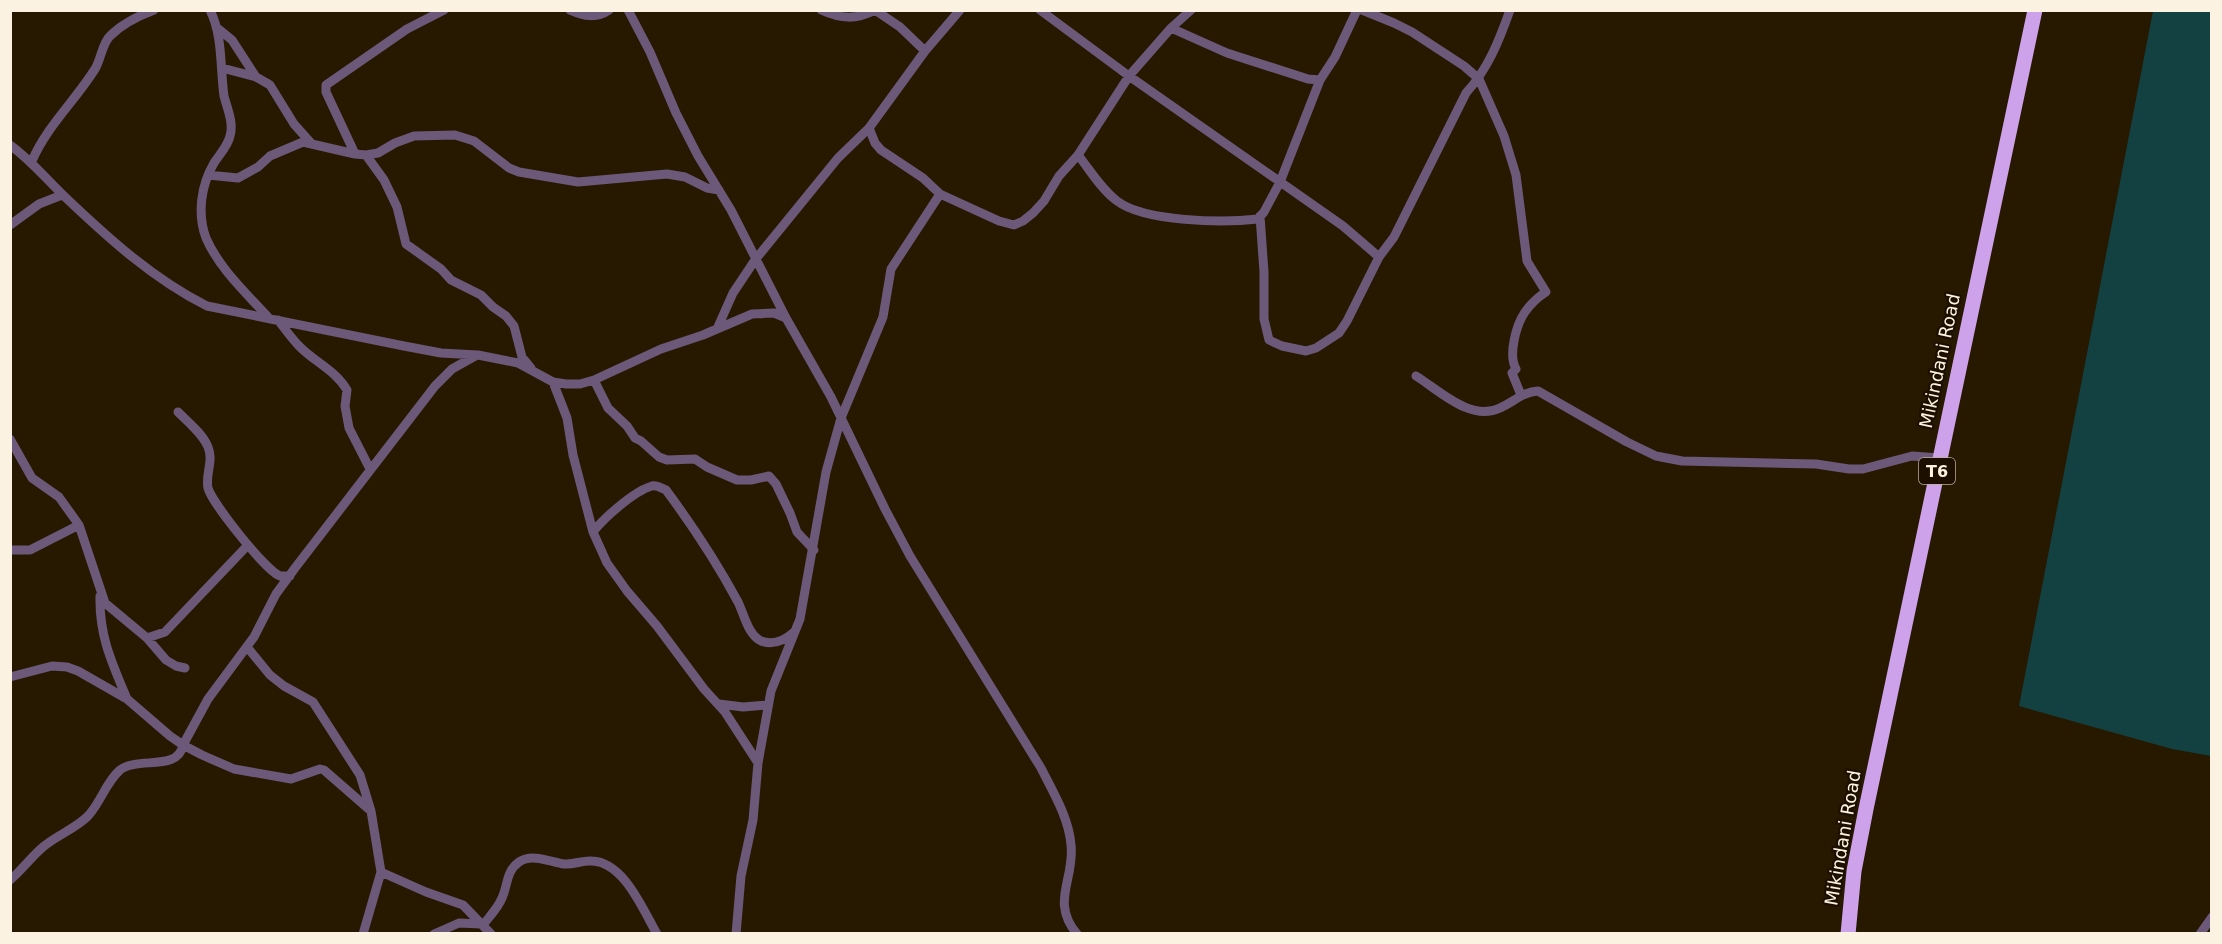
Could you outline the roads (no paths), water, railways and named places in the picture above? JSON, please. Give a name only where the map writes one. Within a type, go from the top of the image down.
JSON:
[{"type":"highway","name":"Mikindani Road","points":[[1848,933],[1854,871],[1866,809],[2035,10]]},
{"type":"street","points":[[32,161],[44,137],[97,66],[109,37],[122,26],[154,10]]},
{"type":"street","points":[[210,10],[216,27],[225,96],[231,122],[230,136],[208,175],[202,193],[205,236],[221,262],[268,317]]},
{"type":"street","points":[[355,154],[326,92],[326,85],[406,28],[444,10]]},
{"type":"street","points":[[570,10],[590,16],[600,16],[609,10]]},
{"type":"street","points":[[628,10],[650,52],[676,113],[731,210],[755,260],[841,418],[910,556],[1041,768],[1057,800],[1070,834],[1072,848],[1064,907],[1066,919],[1077,933]]},
{"type":"street","points":[[821,10],[831,15],[854,19],[875,10],[900,27],[925,51]]},
{"type":"street","points":[[717,329],[733,293],[755,260],[838,158],[869,128],[925,51],[960,10]]},
{"type":"street","points":[[1040,10],[1129,76],[1343,226],[1379,257]]},
{"type":"street","points":[[869,128],[881,150],[923,178],[940,194],[1007,224],[1019,223],[1028,218],[1044,201],[1059,176],[1078,155],[1129,76],[1171,28],[1191,10]]},
{"type":"street","points":[[1078,155],[1118,201],[1146,213],[1221,221],[1258,219],[1281,182],[1320,80],[1335,57],[1357,10]]},
{"type":"street","points":[[1362,10],[1412,32],[1464,66],[1479,80],[1504,136],[1516,175],[1527,261],[1546,292],[1523,314],[1516,336],[1512,362],[1516,369],[1512,373],[1521,395]]},
{"type":"street","points":[[1260,216],[1264,272],[1264,319],[1269,340],[1274,344],[1310,350],[1338,333],[1347,321],[1379,257],[1394,237],[1466,93],[1479,80],[1501,36],[1510,10]]},
{"type":"street","points":[[216,27],[232,40],[256,77]]},
{"type":"street","points":[[1171,28],[1227,54],[1308,79],[1320,80]]},
{"type":"street","points":[[222,68],[256,77],[270,85],[294,124],[311,143]]},
{"type":"street","points":[[208,175],[238,178],[258,167],[274,154],[298,143],[311,143],[366,155],[378,153],[414,136],[455,135],[474,141],[509,168],[519,172],[564,181],[592,182],[667,174],[685,177],[707,188],[718,189]]},
{"type":"street","points":[[10,144],[32,161],[62,195],[133,257],[179,292],[207,306],[441,353],[478,355],[519,363],[553,382],[566,384],[580,384],[594,380],[661,349],[743,317],[766,312],[786,318]]},
{"type":"street","points":[[366,155],[384,180],[397,207],[406,244],[441,269],[452,280],[481,295],[506,316],[514,326],[522,357],[531,369]]},
{"type":"street","points":[[735,933],[741,876],[755,805],[768,705],[771,691],[796,630],[826,472],[841,418],[884,317],[891,269],[940,194]]},
{"type":"street","points":[[10,225],[39,204],[62,195]]},
{"type":"street","points":[[278,320],[300,347],[338,378],[347,390],[346,417],[349,428],[370,469]]},
{"type":"street","points":[[10,880],[42,848],[87,816],[99,803],[117,773],[126,766],[174,759],[182,752],[183,745],[208,699],[247,647],[276,594],[435,386],[453,369],[478,355]]},
{"type":"street","points":[[1416,376],[1461,406],[1474,411],[1497,410],[1521,395],[1538,391],[1656,456],[1682,460],[1808,464],[1849,469],[1863,468],[1912,456],[1939,458]]},
{"type":"street","points":[[594,380],[608,408],[627,426],[635,438],[658,457],[672,460],[695,459],[737,480],[769,476],[776,484],[797,532],[813,550]]},
{"type":"street","points":[[553,382],[563,405],[593,532],[607,563],[704,689],[719,704],[759,764]]},
{"type":"street","points":[[178,412],[206,443],[210,457],[207,480],[210,495],[248,545],[273,572],[281,576],[290,576]]},
{"type":"street","points":[[10,439],[32,478],[59,497],[79,525],[92,559],[100,594],[101,626],[106,647],[127,699]]},
{"type":"street","points":[[593,532],[614,510],[630,499],[653,486],[666,490],[730,587],[756,637],[769,643],[778,642],[786,639],[796,630]]},
{"type":"street","points":[[10,550],[30,550],[79,525]]},
{"type":"street","points":[[147,638],[165,632],[248,545]]},
{"type":"street","points":[[100,594],[108,606],[147,638],[166,660],[184,668]]},
{"type":"street","points":[[247,647],[270,675],[284,686],[308,698],[317,708],[357,770],[370,811],[381,872],[363,933]]},
{"type":"street","points":[[10,677],[52,666],[78,671],[127,699],[170,736],[202,756],[234,768],[291,779],[320,769],[324,770],[370,811]]},
{"type":"street","points":[[719,704],[743,707],[768,705]]},
{"type":"street","points":[[482,924],[502,897],[508,874],[519,862],[527,858],[572,864],[590,860],[607,866],[626,881],[657,933]]},
{"type":"street","points":[[381,872],[463,905],[491,933]]},
{"type":"street","points":[[2200,933],[2211,917]]},
{"type":"street","points":[[434,933],[459,923],[482,924]]},
{"type":"water","points":[[2153,11],[2211,11],[2211,756],[2172,749],[2019,706]]}]
